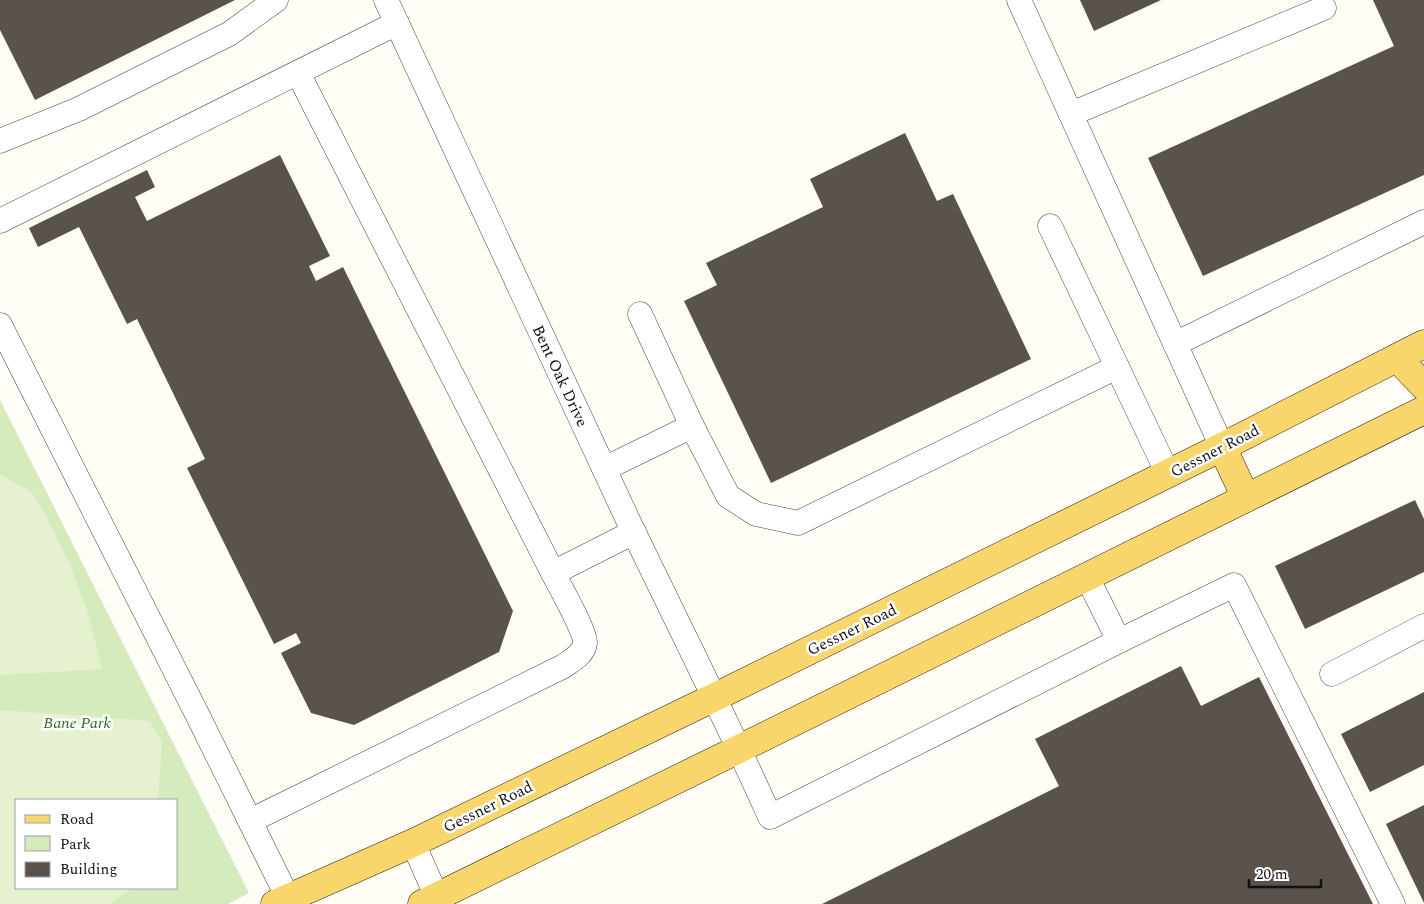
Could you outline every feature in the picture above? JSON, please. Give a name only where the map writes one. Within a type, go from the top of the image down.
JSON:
[{"type":"main road","name":"Gessner Road","points":[[281,901],[413,842],[715,697],[1168,474],[1424,344]]},
{"type":"main road","points":[[1397,358],[1424,386]]},
{"type":"main road","points":[[433,902],[1424,410]]},
{"type":"main road","points":[[1222,447],[1246,498]]},
{"type":"street","points":[[0,141],[79,109],[229,34],[276,0]]},
{"type":"street","name":"Bent Oak Drive","points":[[386,0],[604,469],[715,697],[770,817],[1119,641]]},
{"type":"street","points":[[1019,0],[1222,447]]},
{"type":"street","points":[[1071,114],[1324,8]]},
{"type":"street","points":[[0,220],[397,23]]},
{"type":"street","points":[[250,821],[555,670],[579,655],[585,644],[582,631],[298,73]]},
{"type":"street","points":[[1175,344],[1424,222]]},
{"type":"street","points":[[1050,226],[1168,474]]},
{"type":"street","points":[[640,314],[692,426],[728,496],[756,514],[798,523],[1117,367]]},
{"type":"street","points":[[0,325],[250,821],[281,901]]},
{"type":"street","points":[[604,469],[692,426]]},
{"type":"street","points":[[553,574],[634,532]]},
{"type":"street","points":[[1087,577],[1119,641],[1234,584],[1393,904]]},
{"type":"street","points":[[1332,674],[1424,626]]},
{"type":"street","points":[[413,842],[433,902]]},
{"type":"green space","name":"Bane Park","points":[[0,400],[249,893],[228,904],[0,904]]},
{"type":"green space","points":[[0,474],[30,491],[44,512],[69,563],[87,610],[102,669],[0,675]]},
{"type":"green space","points":[[0,710],[150,721],[162,743],[158,799],[15,799],[15,889],[129,889],[128,891],[110,904],[0,904]]},
{"type":"building","points":[[0,0],[235,0],[35,100],[0,30]]},
{"type":"building","points":[[1080,0],[1161,0],[1094,31]]},
{"type":"building","points":[[1373,0],[1424,0],[1424,175],[1203,276],[1148,158],[1394,46]]},
{"type":"building","points":[[905,133],[937,201],[953,194],[1031,359],[771,483],[684,301],[717,285],[706,263],[823,207],[810,179]]},
{"type":"building","points":[[280,155],[330,256],[309,266],[316,281],[343,267],[513,611],[499,652],[354,725],[311,713],[281,653],[301,643],[296,633],[274,644],[187,468],[205,459],[137,319],[127,324],[79,227],[38,247],[29,228],[147,170],[155,187],[135,197],[147,221]]},
{"type":"building","points":[[1415,500],[1424,519],[1424,572],[1305,629],[1275,566]]},
{"type":"building","points":[[1181,666],[1201,706],[1259,677],[1373,904],[822,904],[1059,786],[1035,739]]},
{"type":"building","points":[[1424,692],[1424,765],[1370,792],[1341,734]]},
{"type":"building","points":[[1424,805],[1424,903],[1386,824]]}]
